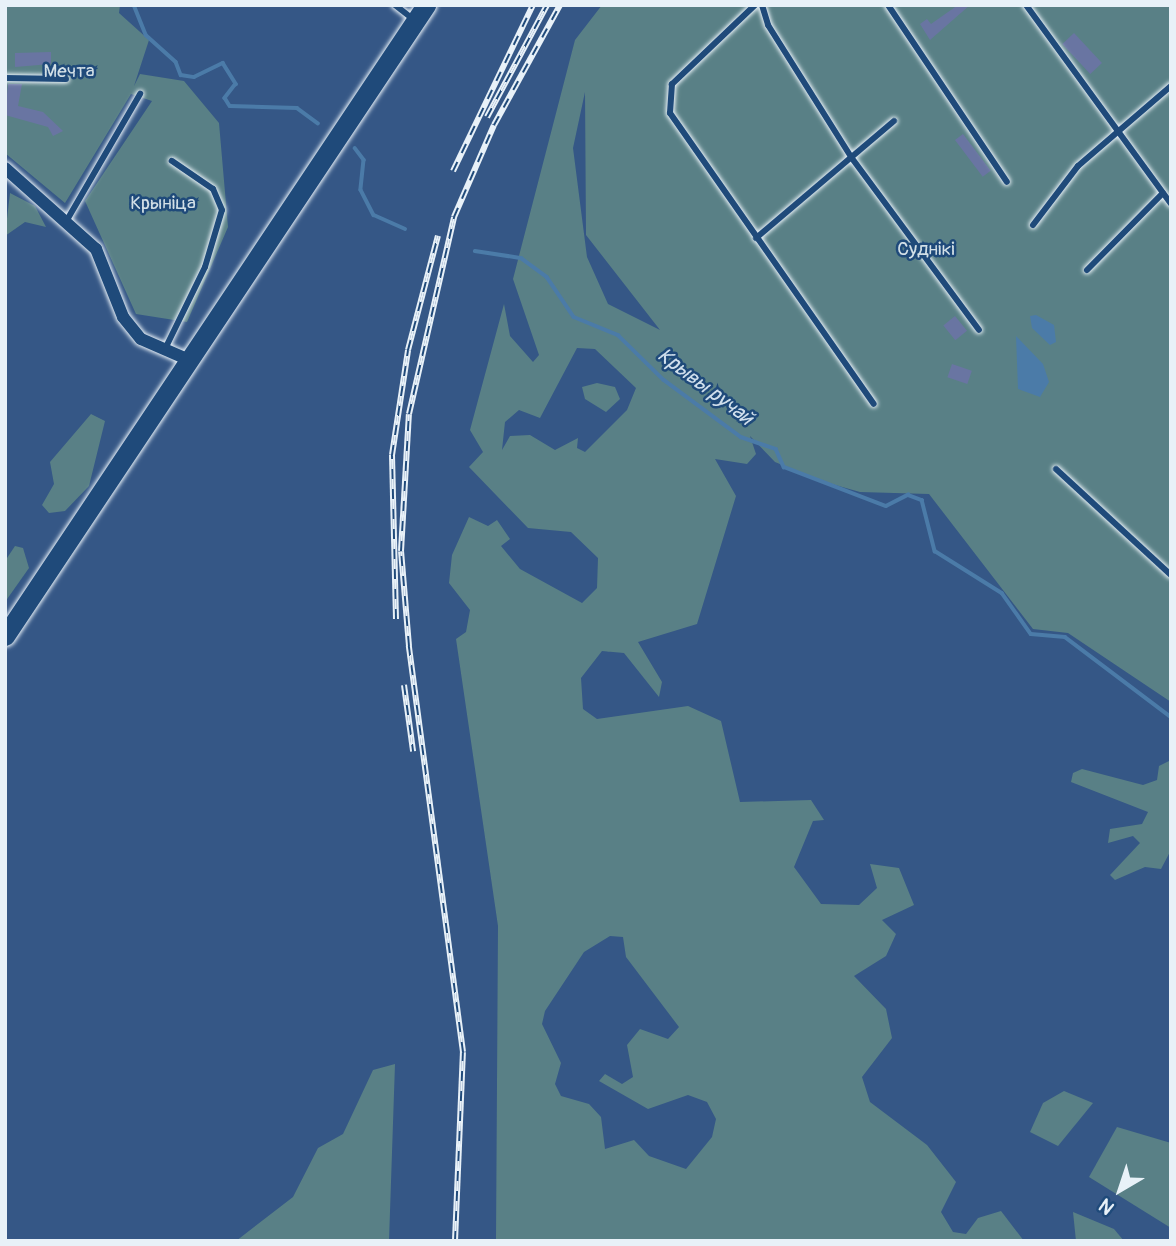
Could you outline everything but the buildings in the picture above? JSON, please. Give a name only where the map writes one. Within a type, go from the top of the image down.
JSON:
[{"type":"main road","points":[[5,636],[420,13]]},
{"type":"street","points":[[5,168],[67,220],[96,249],[123,317],[141,339],[189,360]]},
{"type":"lane","points":[[395,5],[420,13]]},
{"type":"lane","points":[[755,5],[672,84],[667,99],[670,113],[874,404]]},
{"type":"lane","points":[[762,5],[768,26],[851,157],[979,330]]},
{"type":"lane","points":[[888,5],[1007,182]]},
{"type":"lane","points":[[1026,5],[1171,204]]},
{"type":"lane","points":[[5,78],[66,79]]},
{"type":"lane","points":[[1033,225],[1078,166],[1171,86]]},
{"type":"lane","points":[[67,220],[140,94]]},
{"type":"lane","points":[[756,238],[894,121]]},
{"type":"lane","points":[[165,349],[205,267],[222,210],[213,189],[172,161]]},
{"type":"lane","points":[[1087,270],[1163,193]]},
{"type":"lane","points":[[1056,470],[1171,575]]},
{"type":"green space","points":[[5,5],[120,5],[119,13],[149,40],[134,86],[140,74],[184,81],[219,123],[228,227],[187,322],[136,314],[85,201],[152,101],[131,94],[65,203],[5,153]]},
{"type":"green space","name":"Суднікі","points":[[602,5],[1171,5],[1171,702],[1068,633],[1033,629],[929,494],[860,492],[821,481],[775,462],[750,436],[756,454],[747,464],[715,459],[736,496],[697,624],[638,642],[662,682],[659,697],[624,653],[602,651],[581,678],[583,709],[597,719],[688,706],[721,721],[740,802],[811,800],[824,820],[813,821],[794,867],[821,904],[859,905],[877,888],[870,864],[899,868],[914,905],[882,920],[896,934],[886,956],[854,976],[886,1009],[892,1038],[862,1077],[870,1102],[927,1145],[956,1182],[941,1212],[953,1232],[966,1234],[978,1218],[1001,1211],[1024,1241],[496,1241],[498,926],[456,639],[466,632],[470,610],[449,583],[452,555],[469,517],[488,526],[497,520],[510,539],[501,546],[520,569],[582,603],[597,588],[598,558],[571,532],[528,528],[469,467],[483,452],[470,430],[504,304],[510,336],[533,362],[539,355],[513,279],[575,40]],"holes":[[[585,92],[586,235],[660,330],[608,304],[587,257],[573,148]],[[577,348],[595,349],[636,388],[627,410],[585,452],[577,448],[578,438],[555,450],[530,435],[510,436],[502,450],[505,422],[519,410],[540,418]],[[610,936],[623,937],[626,957],[679,1027],[668,1039],[640,1029],[627,1045],[633,1077],[622,1084],[605,1074],[599,1081],[648,1109],[688,1095],[707,1102],[716,1119],[712,1137],[686,1169],[649,1156],[634,1140],[605,1149],[601,1117],[589,1104],[561,1096],[555,1084],[561,1063],[542,1024],[545,1011],[584,952]]]},
{"type":"green space","points":[[10,193],[35,206],[46,227],[25,222],[5,236]]},
{"type":"green space","points":[[597,383],[615,387],[620,399],[606,412],[585,399],[582,387]]},
{"type":"green space","points":[[91,414],[105,421],[89,486],[65,511],[49,513],[42,505],[54,484],[50,462]]},
{"type":"green space","points":[[15,546],[23,548],[29,568],[5,602],[5,561]]},
{"type":"green space","points":[[1171,760],[1171,850],[1161,869],[1145,867],[1115,880],[1110,875],[1140,843],[1133,836],[1108,843],[1110,829],[1142,824],[1148,812],[1071,782],[1073,773],[1082,769],[1143,785],[1157,780],[1159,766]]},
{"type":"green space","points":[[395,1064],[389,1241],[236,1241],[293,1197],[318,1148],[343,1134],[373,1070]]},
{"type":"green space","points":[[1064,1091],[1093,1103],[1058,1146],[1030,1132],[1043,1103]]},
{"type":"green space","points":[[1117,1127],[1171,1143],[1171,1228],[1089,1177]]},
{"type":"green space","points":[[1073,1212],[1114,1229],[1124,1241],[1076,1241]]},
{"type":"water","points":[[1036,315],[1054,325],[1056,342],[1050,345],[1032,328],[1030,316]]},
{"type":"water","points":[[1016,336],[1043,364],[1049,382],[1040,397],[1018,389]]},
{"type":"waterway","name":"Крывы ручай","points":[[134,5],[146,35],[176,62],[181,75],[194,77],[223,63],[236,84],[225,98],[230,106],[297,108],[318,123]]},
{"type":"waterway","name":"Крывы ручай","points":[[355,148],[364,160],[361,190],[374,215],[405,229]]},
{"type":"waterway","name":"Крывы ручай","points":[[475,251],[521,258],[547,277],[574,317],[618,335],[664,380],[741,437],[776,449],[784,467],[886,506],[908,495],[922,500],[935,551],[1002,593],[1031,634],[1065,637],[1171,717]]},
{"type":"railway","points":[[453,171],[533,5]]},
{"type":"railway","points":[[487,117],[547,5]]},
{"type":"railway","points":[[455,1241],[463,1052],[409,646],[401,551],[409,414],[454,217],[494,125],[560,5]]},
{"type":"railway","points":[[396,619],[392,455],[408,350],[438,236]]},
{"type":"railway","points":[[404,685],[413,751]]},
{"type":"park label","name":"Мечта","points":[[69,72]]},
{"type":"park label","name":"Крыніца","points":[[163,204]]}]
